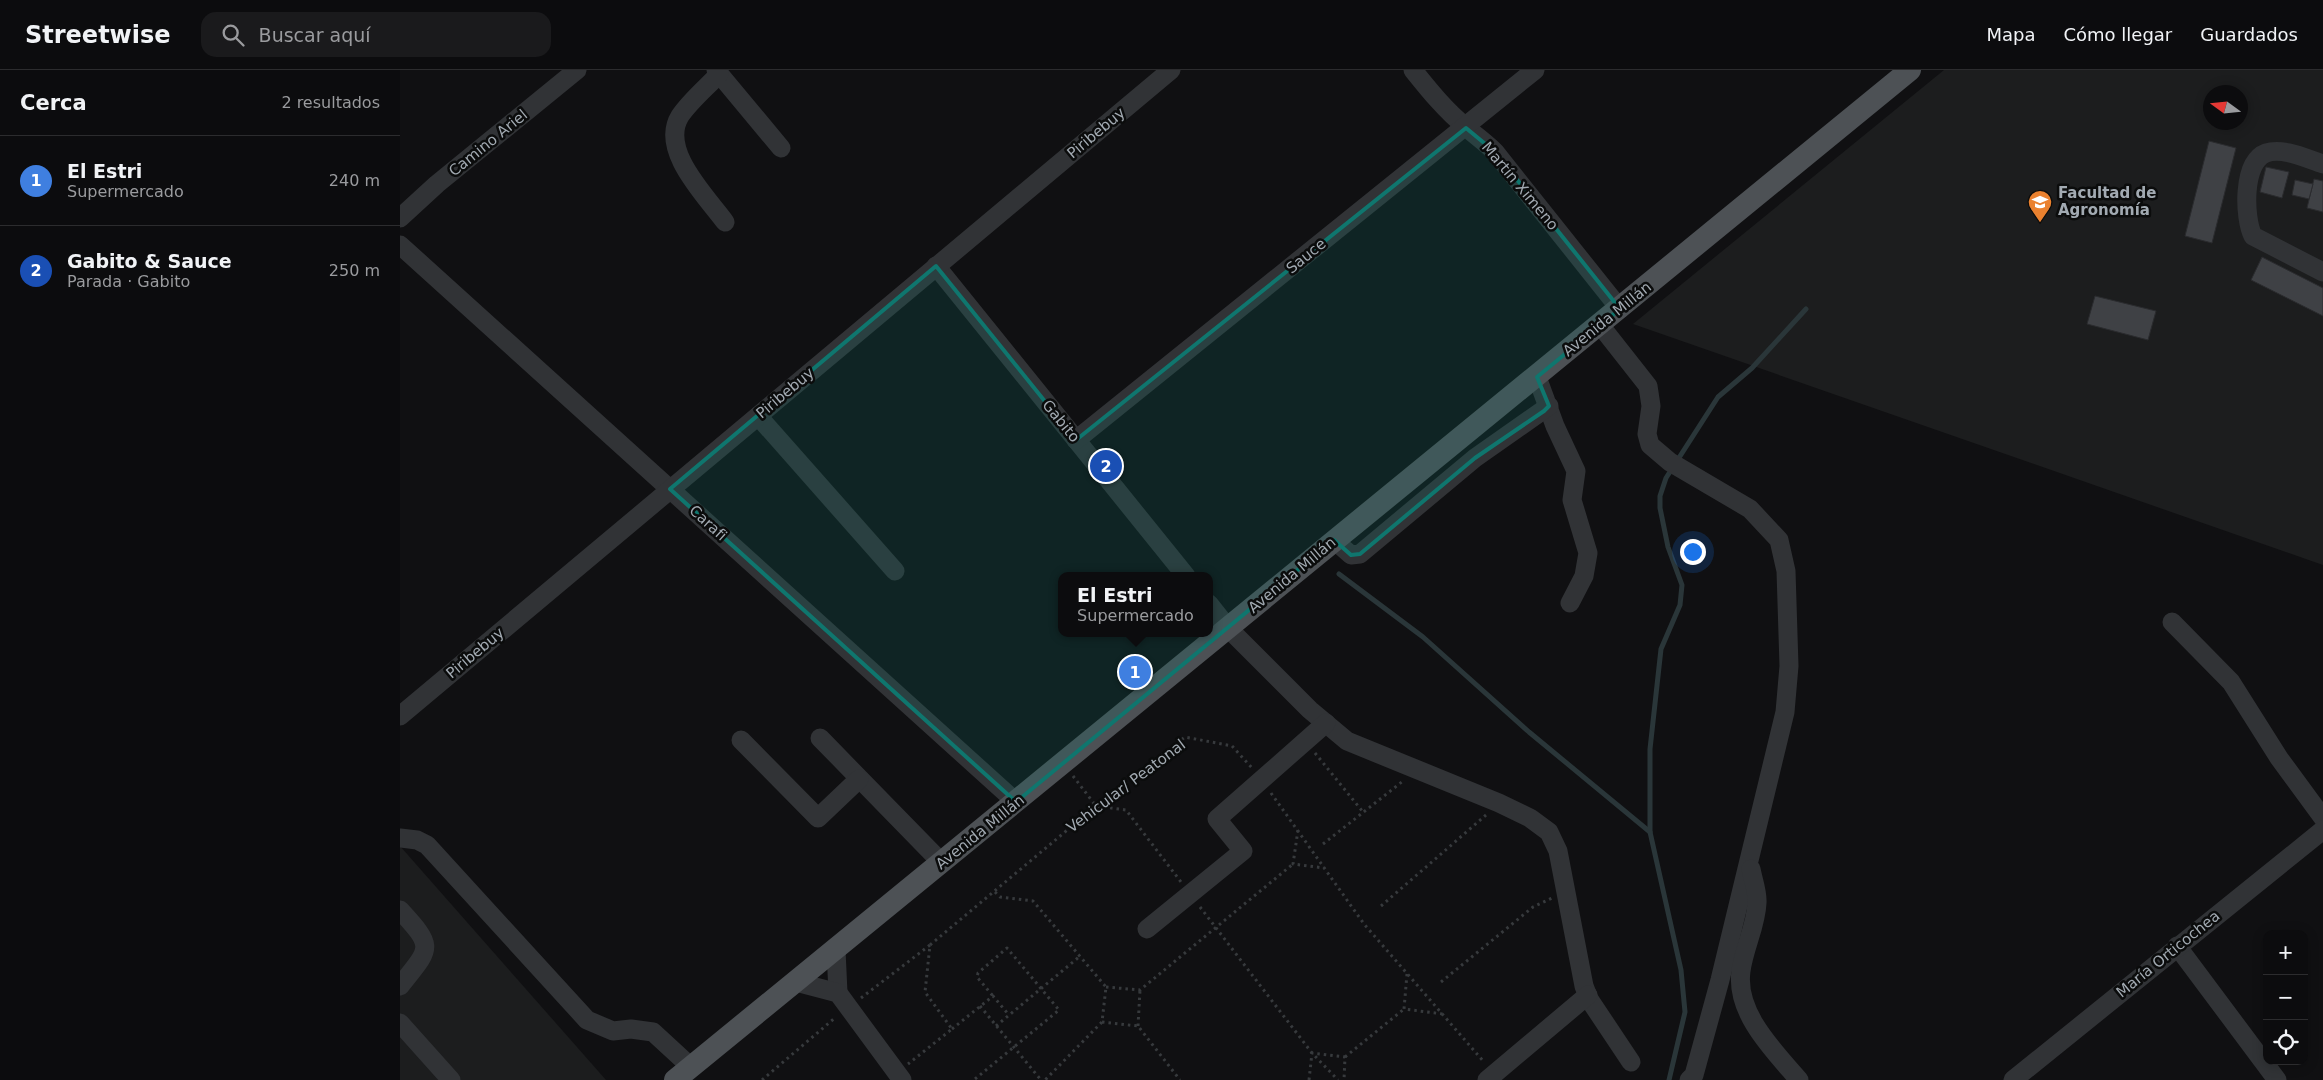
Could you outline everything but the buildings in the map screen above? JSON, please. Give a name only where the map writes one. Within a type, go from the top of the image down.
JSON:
[{"type":"main road","name":"Avenida Millán","points":[[683,1074],[1910,70]]},
{"type":"street","name":"Camino Ariel","points":[[400,218],[437,184],[578,70]]},
{"type":"street","name":"Piribebuy","points":[[400,716],[1170,70]]},
{"type":"street","name":"Martín Ximeno","points":[[1413,70],[1435,97],[1466,128],[1479,136],[1496,152],[1620,309]]},
{"type":"street","name":"Sauce","points":[[1076,440],[1536,70]]},
{"type":"street","points":[[725,222],[681,162],[673,140],[680,117],[717,72],[781,148]]},
{"type":"street","points":[[2323,164],[2281,152],[2266,153],[2258,157],[2247,187],[2245,210],[2248,226],[2253,236],[2323,272]]},
{"type":"street","name":"Carafi","points":[[400,245],[1016,802]]},
{"type":"street","name":"Gabito","points":[[936,266],[1183,572]]},
{"type":"street","points":[[1600,325],[1648,386],[1651,406],[1648,440],[1653,450],[1676,466],[1750,510],[1779,540],[1786,572],[1789,666],[1785,712],[1750,863],[1694,1075],[1689,1080]]},
{"type":"street","points":[[1537,376],[1555,426],[1576,471],[1572,500],[1588,553],[1584,576],[1570,603]]},
{"type":"street","points":[[1334,540],[1351,555],[1360,554],[1475,458],[1549,406]]},
{"type":"street","points":[[758,416],[896,571]]},
{"type":"street","points":[[1213,609],[1228,628],[1310,710],[1348,741],[1418,768],[1499,803],[1530,818],[1549,832],[1558,852],[1580,973],[1588,995],[1631,1062]]},
{"type":"street","points":[[2172,622],[2231,682],[2279,758],[2323,818]]},
{"type":"street","points":[[1147,929],[1243,850],[1217,819],[1326,723]]},
{"type":"street","points":[[820,738],[942,863]]},
{"type":"street","points":[[741,740],[818,818],[859,779]]},
{"type":"street","name":"María Orticochea","points":[[2022,1077],[2177,946],[2323,830]]},
{"type":"street","points":[[400,838],[417,840],[427,845],[587,1020],[613,1031],[653,1032],[683,1074]]},
{"type":"street","points":[[1750,863],[1757,903],[1741,971],[1745,1004],[1764,1040],[1799,1080]]},
{"type":"street","points":[[400,910],[423,935],[425,943],[424,955],[400,986]]},
{"type":"street","points":[[2177,946],[2277,1080]]},
{"type":"street","points":[[836,950],[843,1000],[899,1076]]},
{"type":"street","points":[[796,982],[843,1000]]},
{"type":"street","points":[[1491,1077],[1588,995]]},
{"type":"street","points":[[403,1029],[451,1080]]},
{"type":"path","name":"Vehicular/ Peatonal","points":[[762,1080],[843,1000],[930,945],[1096,806],[1185,737],[1232,746],[1261,779],[1364,924],[1443,1014],[1491,1077]]},
{"type":"path","points":[[1306,742],[1363,812]]},
{"type":"path","points":[[1064,764],[1096,806],[1126,810],[1312,1053],[1338,1080]]},
{"type":"path","points":[[1323,844],[1418,768]]},
{"type":"path","points":[[1381,906],[1499,803]]},
{"type":"path","points":[[995,892],[1000,897],[1034,901],[1106,987],[1140,990],[1293,864],[1298,830]]},
{"type":"path","points":[[1293,864],[1325,868]]},
{"type":"path","points":[[1441,982],[1533,907],[1566,892]]},
{"type":"path","points":[[930,945],[925,992],[952,1029]]},
{"type":"path","points":[[975,1079],[1059,1010],[1007,948],[978,973],[977,978],[1009,1015]]},
{"type":"path","points":[[996,1026],[1079,957]]},
{"type":"path","points":[[1312,1053],[1345,1057],[1404,1009],[1407,973]]},
{"type":"path","points":[[1045,1080],[1102,1022],[1106,987]]},
{"type":"path","points":[[1140,990],[1138,1026],[1180,1080]]},
{"type":"path","points":[[899,1076],[993,996]]},
{"type":"path","points":[[980,1006],[1041,1080]]},
{"type":"path","points":[[1404,1009],[1443,1014]]},
{"type":"path","points":[[1102,1022],[1138,1026]]},
{"type":"path","points":[[1309,1080],[1312,1053]]},
{"type":"path","points":[[1344,1080],[1345,1057]]},
{"type":"highlighted area","points":[[1466,128],[1495,152],[1620,309],[1537,377],[1549,406],[1544,411],[1475,458],[1360,554],[1351,555],[1334,540],[1016,802],[670,489],[936,266],[1076,440]]},
{"type":"shaded area","name":"Facultad de Agronomía","points":[[1944,70],[2323,70],[2323,565],[1633,324]]},
{"type":"shaded area","points":[[400,846],[606,1080],[400,1080]]},
{"type":"waterway","points":[[1669,1080],[1685,1012],[1681,970],[1650,832],[1650,749],[1661,649],[1680,605],[1682,585],[1668,547],[1660,508],[1660,496],[1666,478],[1718,397],[1752,368],[1806,309]]},
{"type":"waterway","points":[[1339,574],[1423,637],[1529,732],[1650,832]]},
{"type":"place","name":"Facultad de Agronomía","points":[[2040,223]]},
{"type":"place","name":"Gabito & Sauce","points":[[1106,466]]},
{"type":"place","name":"El Estri","points":[[1135,672]]}]
